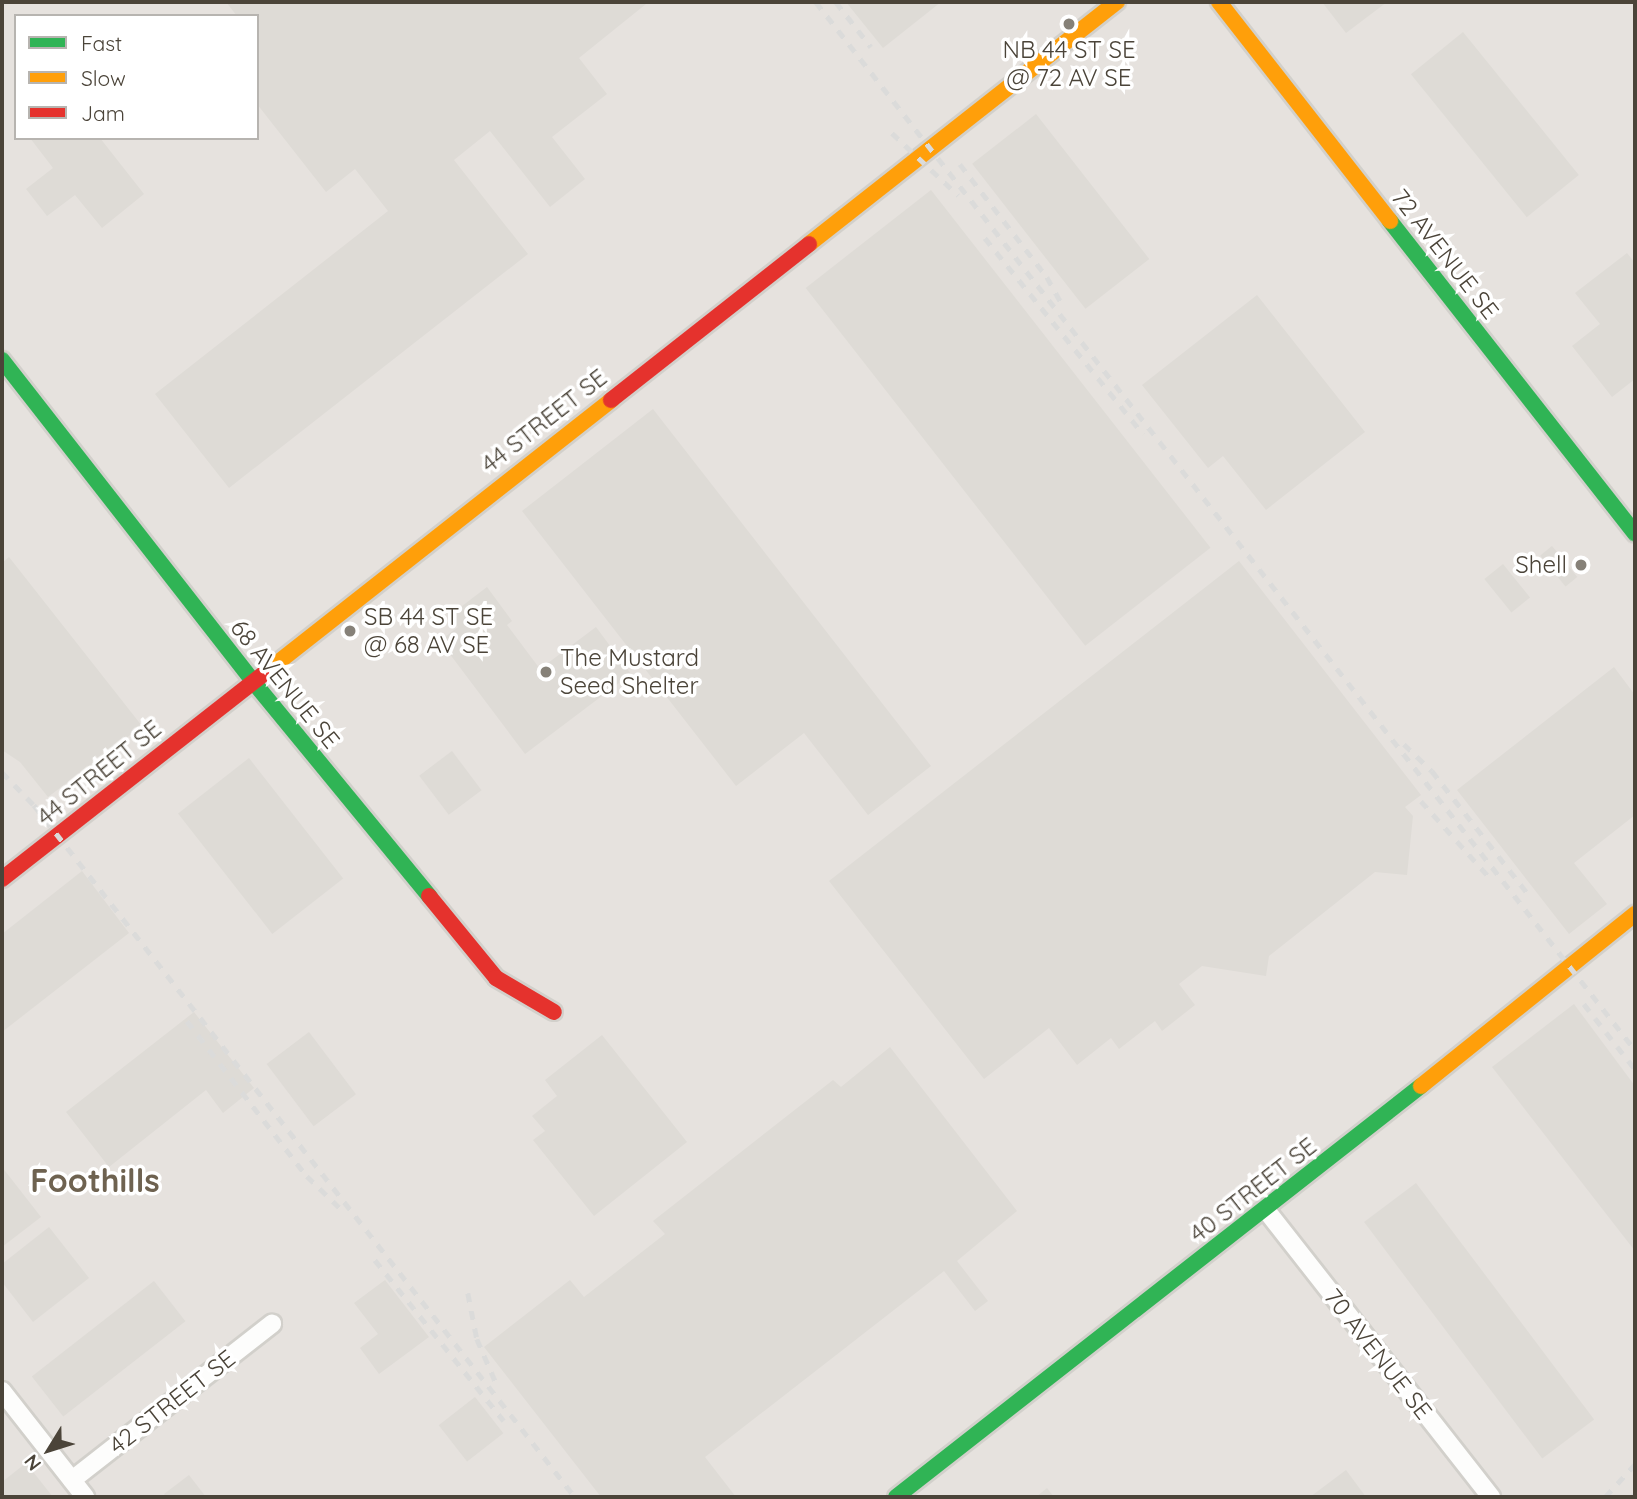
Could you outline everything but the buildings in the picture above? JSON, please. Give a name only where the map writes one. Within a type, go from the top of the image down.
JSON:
[{"type":"street","name":"44 STREET SE","points":[[2,879],[251,679],[1116,2]]},
{"type":"street","name":"72 AVENUE SE","points":[[1219,2],[1635,534]]},
{"type":"street","name":"68 AVENUE SE","points":[[2,360],[251,679],[496,978],[554,1012]]},
{"type":"street","name":"40 STREET SE","points":[[896,1497],[1266,1210],[1635,914]]},
{"type":"street","name":"70 AVENUE SE","points":[[1266,1210],[1491,1497]]},
{"type":"street","name":"42 STREET SE","points":[[72,1480],[272,1324]]},
{"type":"street","points":[[2,1391],[85,1497]]},
{"type":"shaded area","points":[[2,2],[1635,2],[1635,1497],[2,1497]]},
{"type":"railway","points":[[816,2],[1635,1050]]},
{"type":"railway","points":[[836,2],[871,47]]},
{"type":"railway","points":[[892,133],[958,195]]},
{"type":"railway","points":[[960,164],[1047,277],[1063,306]]},
{"type":"railway","points":[[985,238],[1143,434]]},
{"type":"railway","points":[[1404,744],[1432,771],[1528,894]]},
{"type":"railway","points":[[2,772],[34,805],[575,1497]]},
{"type":"railway","points":[[1421,801],[1492,880]]},
{"type":"railway","points":[[1584,1004],[1635,1069]]},
{"type":"railway","points":[[187,1021],[307,1176],[345,1213]]},
{"type":"railway","points":[[375,1260],[504,1421]]},
{"type":"railway","points":[[468,1293],[477,1339],[497,1385]]},
{"type":"railway","points":[[1605,1497],[1635,1464]]},
{"type":"railway","points":[[1631,1497],[1635,1494]]},
{"type":"traffic: fast","points":[[1390,221],[1635,534]]},
{"type":"traffic: fast","points":[[2,360],[251,679],[429,896]]},
{"type":"traffic: fast","points":[[896,1497],[1421,1086]]},
{"type":"traffic: slow","points":[[809,244],[1117,2]]},
{"type":"traffic: slow","points":[[1219,2],[1390,221]]},
{"type":"traffic: slow","points":[[267,671],[611,400]]},
{"type":"traffic: slow","points":[[1421,1086],[1635,914]]},
{"type":"traffic: jam","points":[[611,400],[809,244]]},
{"type":"traffic: jam","points":[[2,879],[267,671]]},
{"type":"traffic: jam","points":[[429,896],[496,978],[554,1012]]},
{"type":"place","name":"NB 44 ST SE @ 72 AV SE","points":[[1069,24]]},
{"type":"place","name":"Shell","points":[[1581,565]]},
{"type":"place","name":"SB 44 ST SE @ 68 AV SE","points":[[350,631]]},
{"type":"place","name":"The Mustard Seed Shelter","points":[[546,672]]},
{"type":"district","name":"Foothills","points":[[95,1180]]}]
